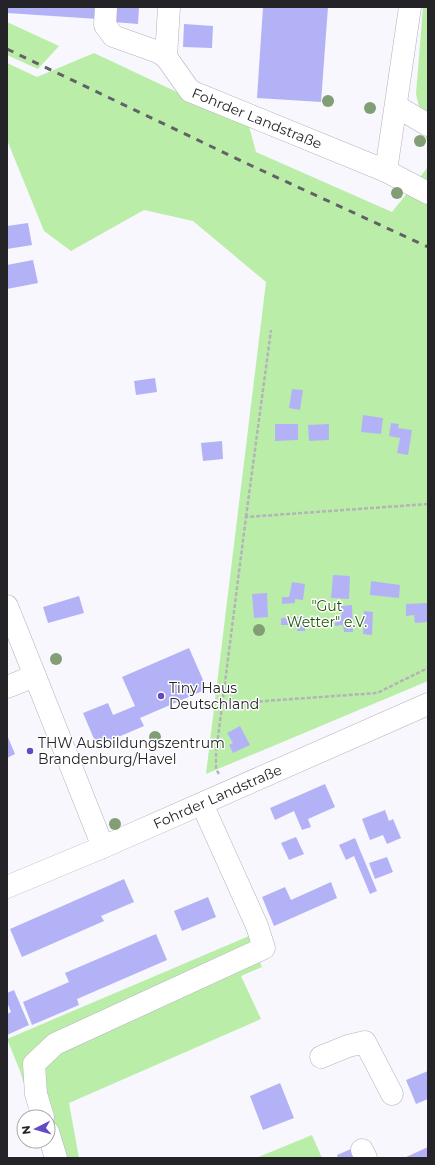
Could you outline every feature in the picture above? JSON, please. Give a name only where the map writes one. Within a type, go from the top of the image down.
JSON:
[{"type":"street","points":[[106,7],[105,25],[114,36],[158,52],[166,57],[169,7]]},
{"type":"street","points":[[386,171],[410,7]]},
{"type":"street","name":"Fohrder Landstraße","points":[[166,57],[190,91],[386,171],[428,193]]},
{"type":"street","points":[[396,106],[428,125]]},
{"type":"street","points":[[7,606],[103,848]]},
{"type":"street","points":[[7,687],[35,676]]},
{"type":"street","name":"Fohrder Landstraße","points":[[7,887],[103,848],[428,704]]},
{"type":"street","points":[[41,1109],[36,1094],[34,1064],[55,1044],[264,948],[257,926],[202,804]]},
{"type":"street","points":[[321,1058],[348,1046],[365,1042],[392,1094]]},
{"type":"path","points":[[227,793],[216,769],[216,753],[271,330]]},
{"type":"path","points":[[246,517],[428,504]]},
{"type":"path","points":[[223,704],[377,693],[428,668]]},
{"type":"green space","points":[[423,7],[428,7],[428,146],[416,94]]},
{"type":"green space","points":[[7,22],[59,46],[38,69],[7,55]]},
{"type":"green space","name":"\"Gut Wetter\" e.V.","points":[[94,53],[249,126],[256,152],[392,212],[428,167],[428,681],[206,774],[266,282],[193,221],[144,210],[71,251],[44,231],[7,140],[7,63],[37,77]]},
{"type":"green space","points":[[249,936],[262,967],[241,976],[261,1019],[69,1103],[79,1158],[47,1158],[48,1149],[56,1149],[56,1109],[32,1109],[20,1071],[7,1039]]},
{"type":"green space","points":[[312,1135],[322,1158],[256,1158]]},
{"type":"building","points":[[7,7],[99,7],[98,19],[7,13]]},
{"type":"building","points":[[114,7],[139,7],[138,24],[113,22]]},
{"type":"building","points":[[263,7],[328,7],[321,102],[257,98]]},
{"type":"building","points":[[184,24],[213,26],[212,48],[183,47]]},
{"type":"building","points":[[28,223],[32,245],[7,249],[7,226]]},
{"type":"building","points":[[33,260],[38,283],[7,289],[7,265]]},
{"type":"building","points":[[155,378],[157,392],[136,395],[134,381]]},
{"type":"building","points":[[292,389],[303,390],[300,410],[289,408]]},
{"type":"building","points":[[363,415],[383,418],[381,434],[361,432]]},
{"type":"building","points":[[391,423],[399,424],[398,428],[412,430],[408,455],[397,453],[400,438],[389,436]]},
{"type":"building","points":[[275,424],[298,424],[298,440],[275,441]]},
{"type":"building","points":[[329,424],[329,440],[309,441],[308,425]]},
{"type":"building","points":[[222,441],[223,459],[203,461],[201,443]]},
{"type":"building","points":[[333,575],[350,576],[349,599],[331,598]]},
{"type":"building","points":[[371,581],[400,585],[399,598],[370,595]]},
{"type":"building","points":[[292,582],[305,584],[303,600],[295,599],[295,603],[282,604],[282,597],[289,597]]},
{"type":"building","points":[[267,593],[268,617],[254,618],[252,594]]},
{"type":"building","points":[[79,596],[84,613],[48,623],[43,607]]},
{"type":"building","points":[[428,603],[428,622],[415,623],[414,615],[406,616],[406,604]]},
{"type":"building","points":[[352,605],[353,632],[344,632],[343,625],[335,626],[335,615],[342,615],[341,606]]},
{"type":"building","points":[[364,611],[373,612],[372,635],[363,634]]},
{"type":"building","points":[[307,617],[305,631],[297,631],[297,625],[281,625],[281,618]]},
{"type":"building","name":"Tiny Haus Deutschland","points":[[189,648],[207,689],[140,718],[144,726],[97,746],[83,713],[108,703],[113,715],[135,706],[122,677]]},
{"type":"building","points":[[240,726],[250,745],[233,753],[229,745],[233,743],[227,733]]},
{"type":"building","points":[[7,735],[15,754],[7,758]]},
{"type":"building","points":[[325,784],[335,807],[308,819],[311,827],[302,830],[294,811],[275,820],[270,808]]},
{"type":"building","points":[[385,810],[389,821],[393,819],[401,838],[387,844],[383,835],[370,840],[362,819]]},
{"type":"building","points":[[296,837],[304,854],[289,860],[281,843]]},
{"type":"building","points":[[355,838],[377,891],[370,894],[354,856],[346,860],[339,845]]},
{"type":"building","points":[[387,857],[393,872],[375,879],[369,863]]},
{"type":"building","points":[[124,879],[134,902],[101,916],[104,921],[22,957],[10,929]]},
{"type":"building","points":[[331,882],[337,898],[274,926],[262,897],[285,887],[291,900]]},
{"type":"building","points":[[208,897],[216,917],[182,931],[174,911]]},
{"type":"building","points":[[156,934],[167,960],[77,999],[79,1005],[32,1025],[23,1002],[69,982],[65,973]]},
{"type":"building","points":[[14,990],[29,1025],[7,1035],[7,1014],[11,1012],[7,1002],[7,993]]},
{"type":"building","points":[[428,1071],[428,1099],[416,1104],[406,1080]]},
{"type":"building","points":[[280,1083],[294,1118],[263,1130],[250,1096]]},
{"type":"building","points":[[428,1147],[428,1158],[404,1158]]},
{"type":"building","points":[[351,1149],[355,1158],[338,1158],[337,1155]]},
{"type":"railway","points":[[7,49],[250,165],[428,247]]},
{"type":"place","name":"Tiny Haus Deutschland","points":[[161,696]]},
{"type":"place","name":"THW Ausbildungszentrum Brandenburg/Havel","points":[[30,751]]}]
